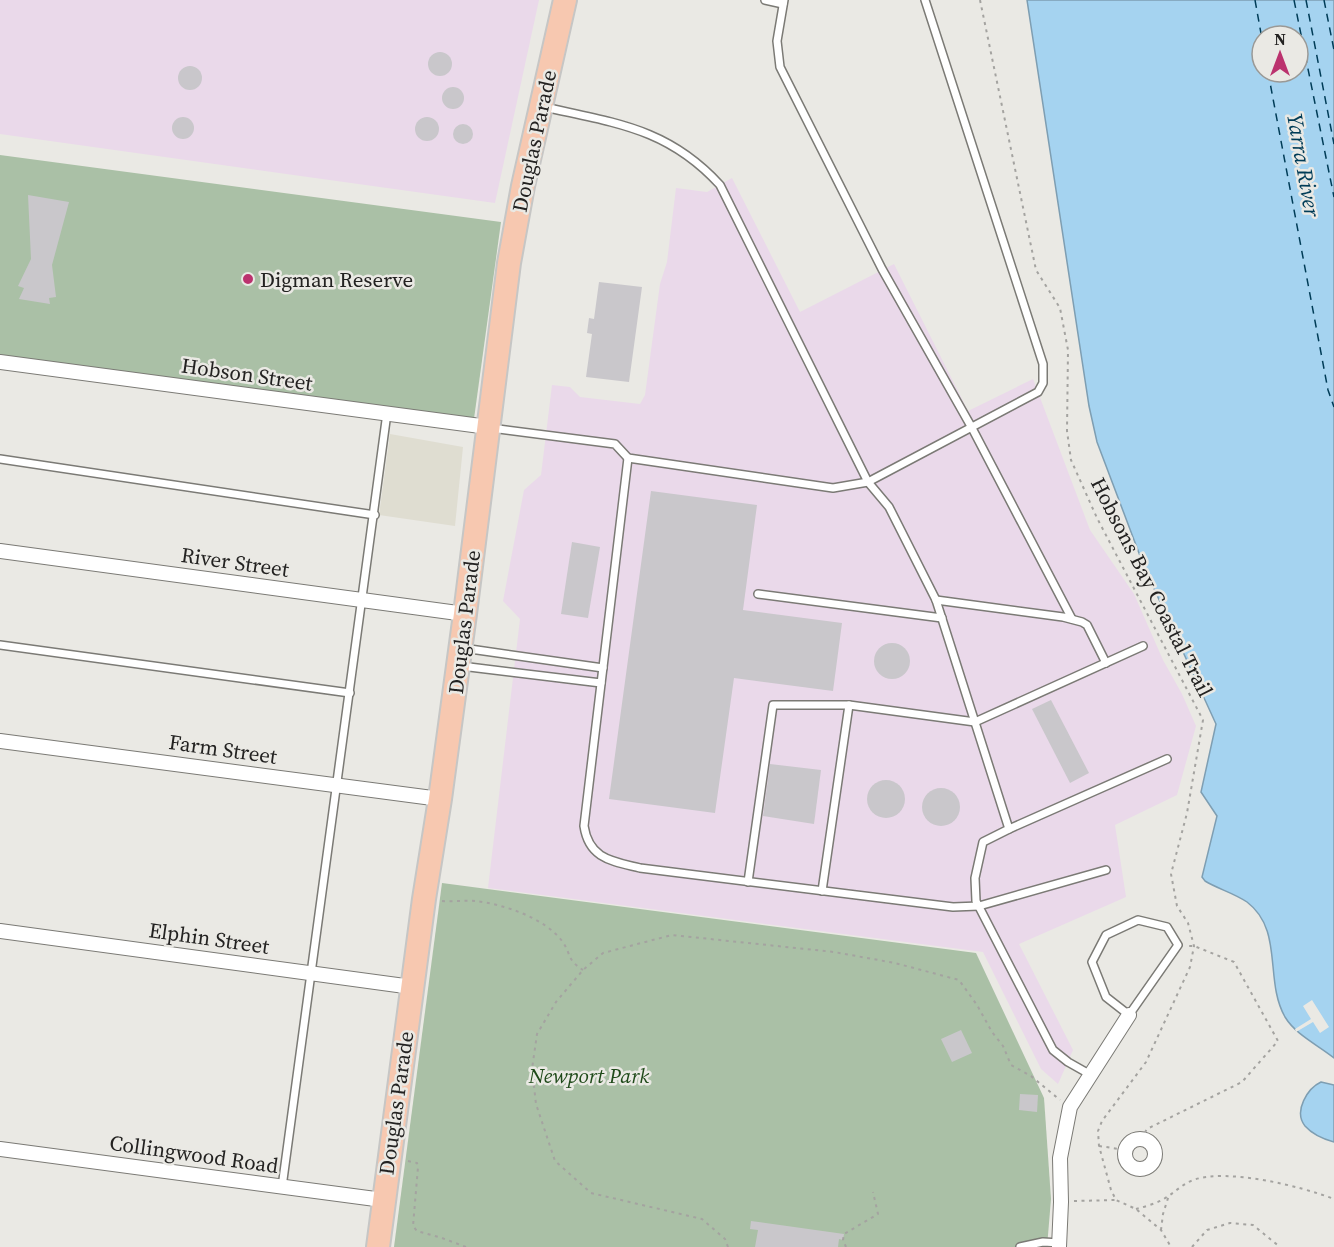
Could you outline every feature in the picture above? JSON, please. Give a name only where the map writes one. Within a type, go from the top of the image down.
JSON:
[{"type":"main road","name":"Douglas Parade","points":[[378,1247],[424,899],[465,614],[509,263],[523,186],[565,0]]},
{"type":"street","name":"Hobson Street","points":[[0,362],[488,427]]},
{"type":"street","name":"River Street","points":[[0,551],[465,614]]},
{"type":"street","name":"Farm Street","points":[[0,741],[440,799]]},
{"type":"street","name":"Elphin Street","points":[[0,931],[412,987]]},
{"type":"street","points":[[1060,1245],[1060,1158],[1070,1107],[1129,1016]]},
{"type":"street","points":[[1141,1139],[1150,1142],[1155,1150],[1154,1159],[1149,1166],[1134,1167],[1127,1161],[1126,1150],[1131,1142],[1141,1139]]},
{"type":"street","name":"Collingwood Road","points":[[0,1149],[383,1200]]},
{"type":"lane","points":[[765,0],[783,2],[777,46],[779,64],[882,269],[972,428],[1072,619]]},
{"type":"lane","points":[[488,427],[615,444],[628,458],[833,488],[868,482],[1038,392],[1043,383],[1043,363],[925,0]]},
{"type":"lane","points":[[541,107],[636,128],[671,144],[702,165],[720,185],[868,482],[889,507],[936,600],[1010,829]]},
{"type":"lane","points":[[282,1187],[375,515],[387,413]]},
{"type":"lane","points":[[628,458],[584,826],[586,838],[593,850],[609,860],[639,868],[953,907],[979,906],[1106,870]]},
{"type":"lane","points":[[0,459],[375,515]]},
{"type":"lane","points":[[758,594],[942,618]]},
{"type":"lane","points":[[936,600],[1072,619],[1087,625],[1106,663]]},
{"type":"lane","points":[[0,645],[350,693]]},
{"type":"lane","points":[[748,882],[773,705],[849,705],[975,722],[1143,646]]},
{"type":"lane","points":[[459,657],[603,668]]},
{"type":"lane","points":[[459,657],[601,683]]},
{"type":"lane","points":[[822,891],[849,705]]},
{"type":"lane","points":[[1090,1075],[1053,1050],[976,901],[975,878],[983,842],[1167,759]]},
{"type":"lane","points":[[1138,920],[1167,927],[1178,945],[1129,1016],[1106,997],[1092,962],[1106,935],[1138,920]]},
{"type":"lane","points":[[1020,1247],[1043,1242],[1060,1245]]},
{"type":"path","name":"Hobsons Bay Coastal Trail","points":[[980,0],[1036,270],[1060,308],[1062,318],[1068,350],[1067,431],[1071,460],[1097,518],[1203,720],[1187,813],[1171,874],[1177,906],[1188,923],[1194,946]]},
{"type":"path","points":[[424,899],[473,901],[496,905],[537,920],[562,941],[572,963],[583,970]]},
{"type":"path","points":[[728,1247],[725,1239],[702,1219],[591,1193],[555,1161],[536,1104],[532,1069],[537,1034],[556,1002],[583,970],[603,953],[672,935],[834,952],[895,963],[959,980],[1003,1046],[1011,1065],[1031,1076],[1070,1107]]},
{"type":"path","points":[[1116,1200],[1099,1146],[1098,1131],[1102,1121],[1146,1062],[1190,967],[1194,946],[1234,962],[1278,1041],[1242,1082],[1147,1129],[1141,1139]]},
{"type":"path","points":[[1099,1146],[1126,1150]]},
{"type":"path","points":[[402,1160],[417,1163],[418,1167],[413,1226],[417,1231],[466,1247]]},
{"type":"path","points":[[1136,1209],[1162,1200],[1192,1181],[1210,1176],[1235,1176],[1309,1189],[1334,1199]]},
{"type":"path","points":[[846,1247],[843,1240],[844,1234],[878,1214],[873,1192]]},
{"type":"path","points":[[1161,1230],[1169,1195]]},
{"type":"path","points":[[1061,1202],[1116,1200],[1136,1209],[1161,1230],[1171,1247]]},
{"type":"path","points":[[1192,1247],[1207,1230],[1230,1222],[1253,1225],[1280,1247]]},
{"type":"path","points":[[454,1242],[457,1247]]},
{"type":"shaded area","points":[[0,0],[539,0],[495,203],[0,134]]},
{"type":"shaded area","points":[[732,178],[800,312],[894,264],[968,411],[1033,379],[1090,530],[1134,594],[1163,660],[1196,726],[1177,795],[1115,825],[1126,897],[1019,944],[1073,1050],[1058,1084],[1041,1069],[983,952],[488,888],[520,619],[503,601],[524,490],[541,475],[552,385],[570,387],[580,397],[640,404],[645,395],[660,284],[667,262],[676,188],[707,192]]},
{"type":"shaded area","points":[[390,434],[463,447],[455,526],[379,515]]},
{"type":"green space","name":"Digman Reserve","points":[[0,155],[501,222],[473,426],[0,362]]},
{"type":"green space","name":"Newport Park","points":[[442,883],[976,953],[1044,1098],[1051,1199],[1047,1247],[394,1247]]},
{"type":"water","name":"Yarra River","points":[[1027,0],[1334,0],[1334,1058],[1301,1034],[1285,1017],[1275,987],[1270,941],[1266,927],[1258,913],[1247,902],[1210,884],[1202,877],[1217,816],[1201,792],[1216,724],[1145,569],[1097,442],[1089,406]]},
{"type":"water","points":[[1321,1082],[1334,1085],[1334,1142],[1315,1134],[1305,1126],[1302,1120],[1301,1107],[1307,1095]]},
{"type":"pier","points":[[1312,1000],[1329,1027],[1320,1033],[1313,1022],[1296,1032],[1295,1029],[1311,1019],[1303,1006]]},
{"type":"building","points":[[440,52],[449,55],[452,64],[449,73],[440,76],[431,73],[428,64],[431,55]]},
{"type":"building","points":[[185,66],[195,66],[202,73],[202,83],[195,90],[185,90],[178,83],[178,73]]},
{"type":"building","points":[[453,87],[461,90],[464,98],[461,106],[453,109],[445,106],[442,98],[445,90]]},
{"type":"building","points":[[183,117],[191,120],[194,128],[191,136],[183,139],[175,136],[172,128],[175,120]]},
{"type":"building","points":[[427,117],[435,121],[439,129],[435,137],[427,141],[419,137],[415,129],[419,121]]},
{"type":"building","points":[[463,124],[470,127],[473,134],[470,141],[463,144],[456,141],[453,134],[456,127]]},
{"type":"building","points":[[28,195],[69,202],[52,265],[56,297],[49,298],[50,304],[19,299],[24,288],[18,286],[31,259]]},
{"type":"building","points":[[599,282],[642,287],[629,382],[586,377],[592,334],[587,333],[589,318],[594,319]]},
{"type":"building","points":[[651,491],[757,505],[743,610],[842,623],[833,691],[734,678],[715,813],[609,799]]},
{"type":"building","points":[[572,542],[600,547],[588,618],[561,614]]},
{"type":"building","points":[[892,643],[905,648],[910,661],[905,674],[892,679],[879,674],[874,661],[879,648]]},
{"type":"building","points":[[1051,700],[1089,773],[1070,783],[1032,709]]},
{"type":"building","points":[[770,764],[821,770],[814,824],[763,816]]},
{"type":"building","points":[[886,780],[893,781],[899,786],[904,792],[904,806],[899,812],[893,817],[886,818],[879,817],[873,812],[868,806],[867,799],[868,792],[873,786],[879,781]]},
{"type":"building","points":[[941,788],[948,789],[954,794],[959,800],[959,814],[954,820],[948,825],[941,826],[934,825],[928,820],[923,814],[922,807],[923,800],[928,794],[934,789]]},
{"type":"building","points":[[961,1030],[972,1053],[952,1062],[941,1039]]},
{"type":"building","points":[[1020,1094],[1038,1095],[1037,1112],[1019,1110]]},
{"type":"building","points":[[751,1221],[844,1234],[843,1240],[839,1239],[838,1247],[755,1247],[758,1230],[750,1229]]},
{"type":"ferry route","points":[[1255,0],[1259,24]]},
{"type":"ferry route","points":[[1294,0],[1334,197]]},
{"type":"ferry route","points":[[1306,0],[1334,144]]},
{"type":"ferry route","points":[[1324,0],[1334,50]]},
{"type":"ferry route","points":[[1270,84],[1328,390],[1334,407]]},
{"type":"place","name":"Digman Reserve","points":[[248,279]]}]
